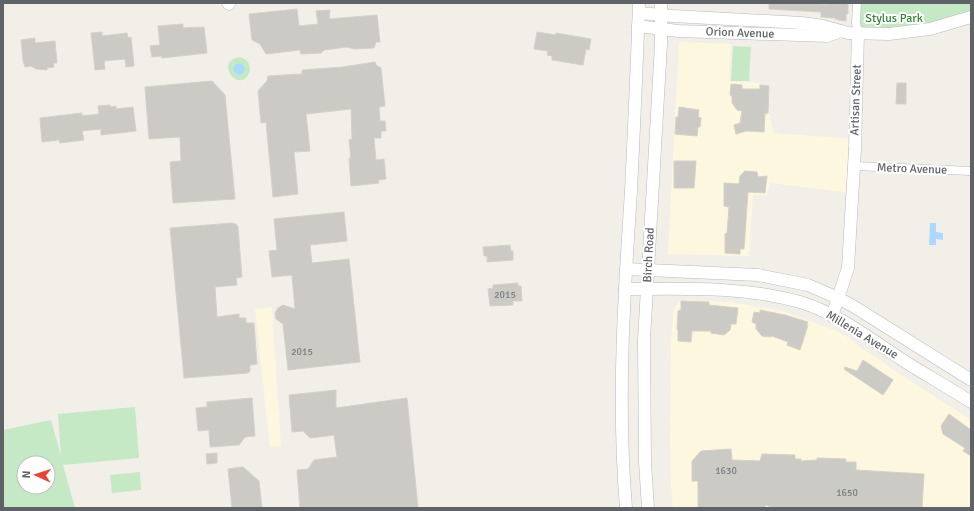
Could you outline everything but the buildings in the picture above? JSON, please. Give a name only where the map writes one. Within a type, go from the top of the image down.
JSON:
[{"type":"street","points":[[857,3],[856,23],[858,33]]},
{"type":"street","name":"Orion Avenue","points":[[639,8],[802,23],[823,26],[848,33],[888,34],[925,30],[971,17]]},
{"type":"street","name":"Birch Road","points":[[626,508],[622,463],[622,340],[639,8]]},
{"type":"street","name":"Birch Road","points":[[648,508],[645,462],[644,340],[661,9]]},
{"type":"street","name":"Orion Avenue","points":[[638,26],[678,31],[827,36],[841,31]]},
{"type":"street","name":"Artisan Street","points":[[838,298],[848,268],[854,166],[858,33]]},
{"type":"street","name":"Metro Avenue","points":[[854,166],[971,171]]},
{"type":"street","name":"Millenia Avenue","points":[[626,268],[758,275],[808,285],[853,306],[971,380]]},
{"type":"street","name":"Millenia Avenue","points":[[625,289],[707,289],[753,293],[800,302],[844,322],[910,365],[971,402]]},
{"type":"street","points":[[832,316],[838,298]]},
{"type":"shaded area","points":[[679,42],[731,44],[729,81],[759,83],[758,113],[770,115],[773,133],[855,139],[853,193],[770,183],[767,196],[753,195],[749,256],[668,254]]},
{"type":"shaded area","points":[[681,300],[730,302],[786,312],[836,331],[848,337],[862,349],[971,420],[971,508],[673,508],[670,440],[671,342],[674,308]]},
{"type":"shaded area","points":[[272,307],[281,446],[270,447],[255,309]]},
{"type":"green space","name":"Stylus Park","points":[[860,3],[971,3],[971,17],[858,33]]},
{"type":"green space","points":[[733,46],[751,47],[749,81],[731,81]]},
{"type":"green space","points":[[240,57],[248,62],[250,71],[246,78],[241,80],[235,79],[228,70],[228,65],[232,60]]},
{"type":"green space","points":[[135,407],[139,458],[63,465],[75,508],[4,508],[3,430],[51,420],[61,456],[58,414]]},
{"type":"green space","points":[[140,472],[141,490],[112,493],[110,475]]},
{"type":"water","points":[[237,64],[241,64],[243,65],[243,73],[237,74],[234,71],[234,67]]},
{"type":"water","points":[[930,223],[936,223],[936,232],[943,233],[943,240],[936,239],[936,245],[929,245]]}]
